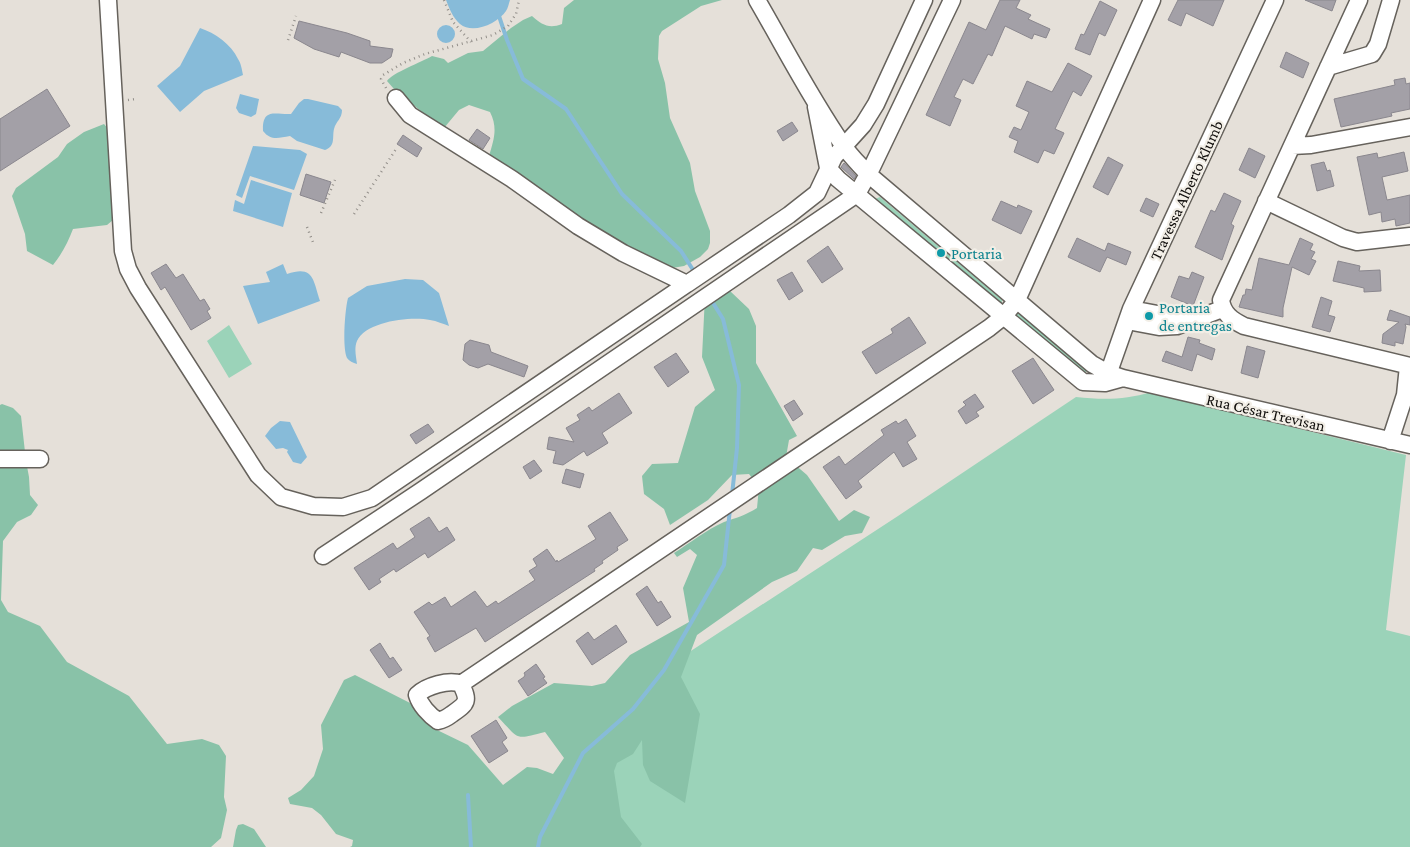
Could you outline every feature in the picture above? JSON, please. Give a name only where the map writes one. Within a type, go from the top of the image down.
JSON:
[{"type":"street","points":[[108,0],[123,251],[128,269],[138,288],[258,475],[281,497],[313,506],[343,507],[372,498],[789,215],[818,193],[828,168],[843,146],[863,125],[876,104],[924,0]]},
{"type":"street","points":[[757,0],[814,100],[843,146],[868,174],[1092,364],[1112,378]]},
{"type":"street","points":[[323,556],[857,194],[952,0]]},
{"type":"street","points":[[461,684],[989,328],[1004,316],[1017,300],[1152,0]]},
{"type":"street","name":"Travessa Alberto Klumb","points":[[1112,378],[1129,315],[1275,0]]},
{"type":"street","points":[[1359,0],[1221,300],[1222,308],[1231,319],[1244,326],[1409,366],[1408,395],[1390,441]]},
{"type":"street","points":[[1328,67],[1372,54],[1378,44],[1390,0]]},
{"type":"street","points":[[396,98],[410,115],[512,179],[578,226],[623,253],[687,284]]},
{"type":"street","points":[[814,100],[828,168],[838,178],[1083,382],[1112,378]]},
{"type":"street","points":[[1292,146],[1312,145],[1410,127]]},
{"type":"street","points":[[1266,201],[1342,238],[1357,242],[1410,236]]},
{"type":"street","points":[[1129,315],[1158,327],[1177,326],[1222,308]]},
{"type":"street","name":"Rua César Trevisan","points":[[1112,378],[1390,441],[1410,443]]},
{"type":"street","points":[[0,459],[40,459]]},
{"type":"path","points":[[444,0],[453,22],[471,42]]},
{"type":"path","points":[[396,98],[384,86],[383,75],[403,62],[425,54],[493,35],[508,26],[516,14],[519,0]]},
{"type":"path","points":[[288,40],[296,16]]},
{"type":"path","points":[[354,214],[396,150]]},
{"type":"path","points":[[321,213],[335,180]]},
{"type":"path","points":[[307,227],[314,245]]},
{"type":"green space","points":[[574,0],[722,0],[701,6],[662,31],[659,36],[658,59],[665,83],[670,118],[690,163],[695,191],[710,231],[708,249],[700,257],[684,266],[666,269],[640,259],[489,156],[495,128],[490,112],[469,105],[459,110],[444,128],[394,89],[387,81],[401,71],[432,56],[444,59],[448,63],[468,53],[483,51],[511,28],[532,16],[546,25],[562,24],[564,8]]},
{"type":"green space","points":[[104,124],[110,131],[113,220],[107,225],[73,229],[53,265],[27,251],[25,234],[12,196],[16,188],[58,157],[67,144],[84,132]]},
{"type":"green space","points":[[880,197],[1002,300],[1002,304],[996,302],[875,199]]},
{"type":"green space","points":[[730,291],[749,309],[756,326],[756,363],[797,436],[789,440],[786,457],[807,475],[839,521],[854,510],[870,517],[862,533],[845,536],[822,550],[813,548],[797,571],[772,582],[697,635],[681,677],[700,714],[685,803],[650,781],[643,765],[642,740],[633,754],[617,763],[614,771],[621,817],[642,844],[640,847],[350,847],[353,840],[336,834],[321,815],[312,808],[290,804],[288,798],[301,790],[314,776],[323,749],[321,725],[344,680],[355,675],[412,704],[435,729],[468,745],[503,785],[527,767],[537,768],[553,774],[564,758],[545,732],[522,737],[518,736],[498,717],[512,706],[554,683],[592,686],[605,683],[630,655],[689,622],[683,588],[697,555],[690,549],[677,557],[674,553],[717,525],[757,508],[759,487],[749,474],[732,475],[708,500],[670,525],[664,509],[644,494],[642,476],[652,464],[678,463],[695,407],[715,390],[702,357],[705,296]]},
{"type":"green space","points":[[1018,311],[1087,368],[1086,372],[1081,372],[1015,318],[1015,313]]},
{"type":"green space","points":[[229,325],[252,364],[229,378],[207,341]]},
{"type":"green space","points":[[1151,392],[1406,455],[1386,630],[1410,636],[1410,847],[527,847],[631,690],[898,516],[1076,397],[1114,399]]},
{"type":"green space","points":[[0,405],[13,408],[21,416],[30,495],[38,505],[31,515],[17,522],[3,541],[1,600],[8,612],[40,626],[67,662],[129,696],[167,744],[202,739],[219,745],[226,756],[224,797],[227,810],[221,838],[211,847],[0,847]]},
{"type":"green space","points":[[243,824],[254,829],[266,847],[233,847],[238,825]]},
{"type":"water","points":[[446,0],[510,0],[506,11],[497,20],[485,26],[472,28],[465,27],[458,22]]},
{"type":"water","points":[[442,25],[450,25],[455,30],[453,41],[442,43],[437,38],[437,30]]},
{"type":"water","points":[[200,28],[217,36],[227,44],[240,62],[243,75],[204,91],[180,112],[157,86],[180,66]]},
{"type":"water","points":[[240,94],[259,99],[256,114],[251,117],[239,113],[236,108]]},
{"type":"water","points":[[304,99],[338,106],[342,110],[334,129],[332,144],[325,150],[297,141],[290,136],[272,138],[263,131],[263,123],[267,115],[275,113],[291,114]]},
{"type":"water","points":[[253,146],[300,150],[307,154],[294,190],[250,176],[242,198],[236,195]]},
{"type":"water","points":[[251,180],[292,193],[283,227],[233,211],[235,200],[244,204]]},
{"type":"water","points":[[283,264],[287,274],[303,271],[311,276],[320,301],[258,324],[243,286],[270,282],[266,272]]},
{"type":"water","points":[[405,279],[423,280],[439,293],[449,326],[422,319],[401,320],[379,325],[362,334],[356,346],[357,364],[350,361],[345,353],[344,338],[348,298],[367,286]]},
{"type":"water","points":[[280,421],[290,422],[307,457],[301,464],[293,462],[287,452],[288,450],[283,448],[276,449],[265,436]]},
{"type":"building","points":[[1000,0],[1020,0],[1016,8],[1031,15],[1028,19],[1050,29],[1046,38],[1034,34],[1032,39],[1005,26],[992,56],[988,54],[973,84],[963,79],[954,97],[961,100],[950,126],[926,115],[969,22],[986,30]]},
{"type":"building","points":[[1178,0],[1224,0],[1213,26],[1186,13],[1181,26],[1168,20]]},
{"type":"building","points":[[1305,0],[1336,0],[1332,11]]},
{"type":"building","points":[[1100,1],[1117,10],[1105,36],[1099,33],[1090,55],[1075,49],[1081,34],[1084,35]]},
{"type":"building","points":[[299,21],[370,41],[370,46],[393,49],[391,57],[382,63],[370,63],[341,52],[339,57],[314,49],[294,38]]},
{"type":"building","points":[[1286,52],[1309,63],[1303,78],[1280,67]]},
{"type":"building","points":[[1068,63],[1092,76],[1081,96],[1073,91],[1055,129],[1064,133],[1054,154],[1044,150],[1038,163],[1014,152],[1018,141],[1009,137],[1014,127],[1021,130],[1029,112],[1016,106],[1027,81],[1052,92]]},
{"type":"building","points":[[1405,78],[1406,84],[1410,83],[1410,109],[1391,113],[1392,116],[1341,127],[1334,99],[1395,85],[1394,80]]},
{"type":"building","points":[[47,89],[70,126],[0,171],[0,119]]},
{"type":"building","points":[[792,122],[798,131],[783,141],[777,131]]},
{"type":"building","points":[[477,129],[490,138],[483,149],[469,140]]},
{"type":"building","points":[[403,135],[422,148],[417,157],[397,144]]},
{"type":"building","points":[[1249,148],[1265,156],[1255,178],[1239,170]]},
{"type":"building","points":[[1404,152],[1408,171],[1382,177],[1387,200],[1410,195],[1410,223],[1396,226],[1395,219],[1382,222],[1381,212],[1369,215],[1357,157],[1377,153],[1378,158]]},
{"type":"building","points":[[1108,157],[1123,165],[1108,195],[1093,187]]},
{"type":"building","points":[[1324,162],[1327,171],[1330,170],[1334,186],[1317,191],[1311,165]]},
{"type":"building","points":[[844,163],[856,176],[854,179],[841,167]]},
{"type":"building","points":[[306,174],[331,182],[324,203],[300,195]]},
{"type":"building","points":[[1224,193],[1241,201],[1231,224],[1234,226],[1222,260],[1195,247],[1211,210],[1215,212]]},
{"type":"building","points":[[1146,198],[1159,204],[1153,217],[1140,211]]},
{"type":"building","points":[[1001,201],[1017,208],[1018,205],[1032,211],[1021,234],[992,220]]},
{"type":"building","points":[[1077,238],[1105,251],[1108,243],[1131,252],[1126,265],[1107,257],[1100,272],[1068,257]]},
{"type":"building","points":[[1300,238],[1313,244],[1310,250],[1315,252],[1311,259],[1316,261],[1309,275],[1292,267],[1283,308],[1283,317],[1239,307],[1246,289],[1252,290],[1259,258],[1289,265]]},
{"type":"building","points":[[828,246],[843,269],[822,283],[807,261]]},
{"type":"building","points":[[1338,261],[1360,266],[1359,271],[1380,270],[1381,291],[1364,292],[1364,288],[1333,281]]},
{"type":"building","points":[[166,264],[176,278],[183,274],[200,301],[204,299],[210,309],[207,311],[211,318],[191,330],[165,287],[161,290],[151,273]]},
{"type":"building","points":[[792,272],[803,291],[789,300],[777,280]]},
{"type":"building","points":[[1192,272],[1204,277],[1193,306],[1171,297],[1179,276],[1189,279]]},
{"type":"building","points":[[1321,297],[1332,301],[1328,315],[1335,317],[1330,332],[1312,327]]},
{"type":"building","points":[[1390,310],[1410,317],[1410,325],[1405,324],[1403,344],[1395,342],[1395,346],[1382,343],[1383,334],[1399,322],[1387,320]]},
{"type":"building","points":[[909,317],[926,343],[876,374],[862,352],[893,333],[891,329]]},
{"type":"building","points":[[1188,337],[1200,340],[1199,343],[1215,349],[1212,360],[1197,354],[1192,371],[1162,361],[1166,351],[1182,357]]},
{"type":"building","points":[[470,340],[489,345],[491,352],[528,366],[524,377],[488,364],[478,368],[469,365],[463,360],[465,344]]},
{"type":"building","points":[[1247,346],[1265,351],[1258,378],[1241,373]]},
{"type":"building","points":[[676,353],[689,372],[668,387],[654,367]]},
{"type":"building","points":[[1033,358],[1054,390],[1033,404],[1012,371]]},
{"type":"building","points":[[619,393],[632,413],[602,433],[608,443],[587,456],[584,451],[563,465],[553,463],[556,451],[547,449],[549,437],[574,442],[566,428],[580,420],[577,415],[589,407],[592,411]]},
{"type":"building","points":[[975,394],[984,407],[976,412],[979,416],[966,424],[958,411],[966,405],[963,402]]},
{"type":"building","points":[[794,400],[803,414],[793,421],[784,406]]},
{"type":"building","points":[[906,419],[916,436],[907,442],[917,459],[903,467],[894,452],[858,481],[862,487],[846,499],[823,467],[839,456],[845,465],[884,435],[881,430],[896,421],[898,424]]},
{"type":"building","points":[[428,424],[434,432],[416,444],[410,435]]},
{"type":"building","points":[[534,460],[542,471],[530,479],[523,467]]},
{"type":"building","points":[[566,469],[584,474],[580,488],[562,483]]},
{"type":"building","points":[[610,512],[628,540],[602,561],[603,563],[594,569],[595,571],[485,642],[476,628],[435,652],[427,638],[430,636],[414,612],[429,602],[432,605],[445,597],[451,607],[475,591],[487,607],[496,601],[498,604],[535,580],[529,571],[537,566],[533,559],[547,549],[556,562],[557,560],[558,562],[596,539],[588,526]]},
{"type":"building","points":[[429,517],[439,532],[447,527],[455,540],[428,558],[425,553],[396,572],[394,569],[379,579],[381,582],[369,590],[354,568],[393,543],[397,549],[415,537],[410,529]]},
{"type":"building","points":[[647,586],[658,603],[661,601],[671,617],[657,626],[636,594]]},
{"type":"building","points":[[616,625],[627,642],[592,665],[576,641],[588,632],[594,640]]},
{"type":"building","points":[[380,643],[390,659],[393,657],[402,670],[389,678],[370,650]]},
{"type":"building","points":[[536,664],[547,683],[528,696],[518,681],[524,677],[524,673]]},
{"type":"building","points":[[496,720],[507,738],[502,742],[508,751],[489,763],[471,736]]},
{"type":"waterway","points":[[498,13],[523,79],[566,109],[622,194],[681,251],[695,273]]},
{"type":"waterway","points":[[710,298],[723,319],[739,385],[737,448],[732,495]]},
{"type":"waterway","points":[[538,847],[540,837],[583,753],[633,709],[664,670],[724,565],[730,509]]},
{"type":"waterway","points":[[468,795],[471,847]]},
{"type":"place","name":"Portaria","points":[[941,253]]},
{"type":"place","name":"Portaria de entregas","points":[[1149,316]]}]
